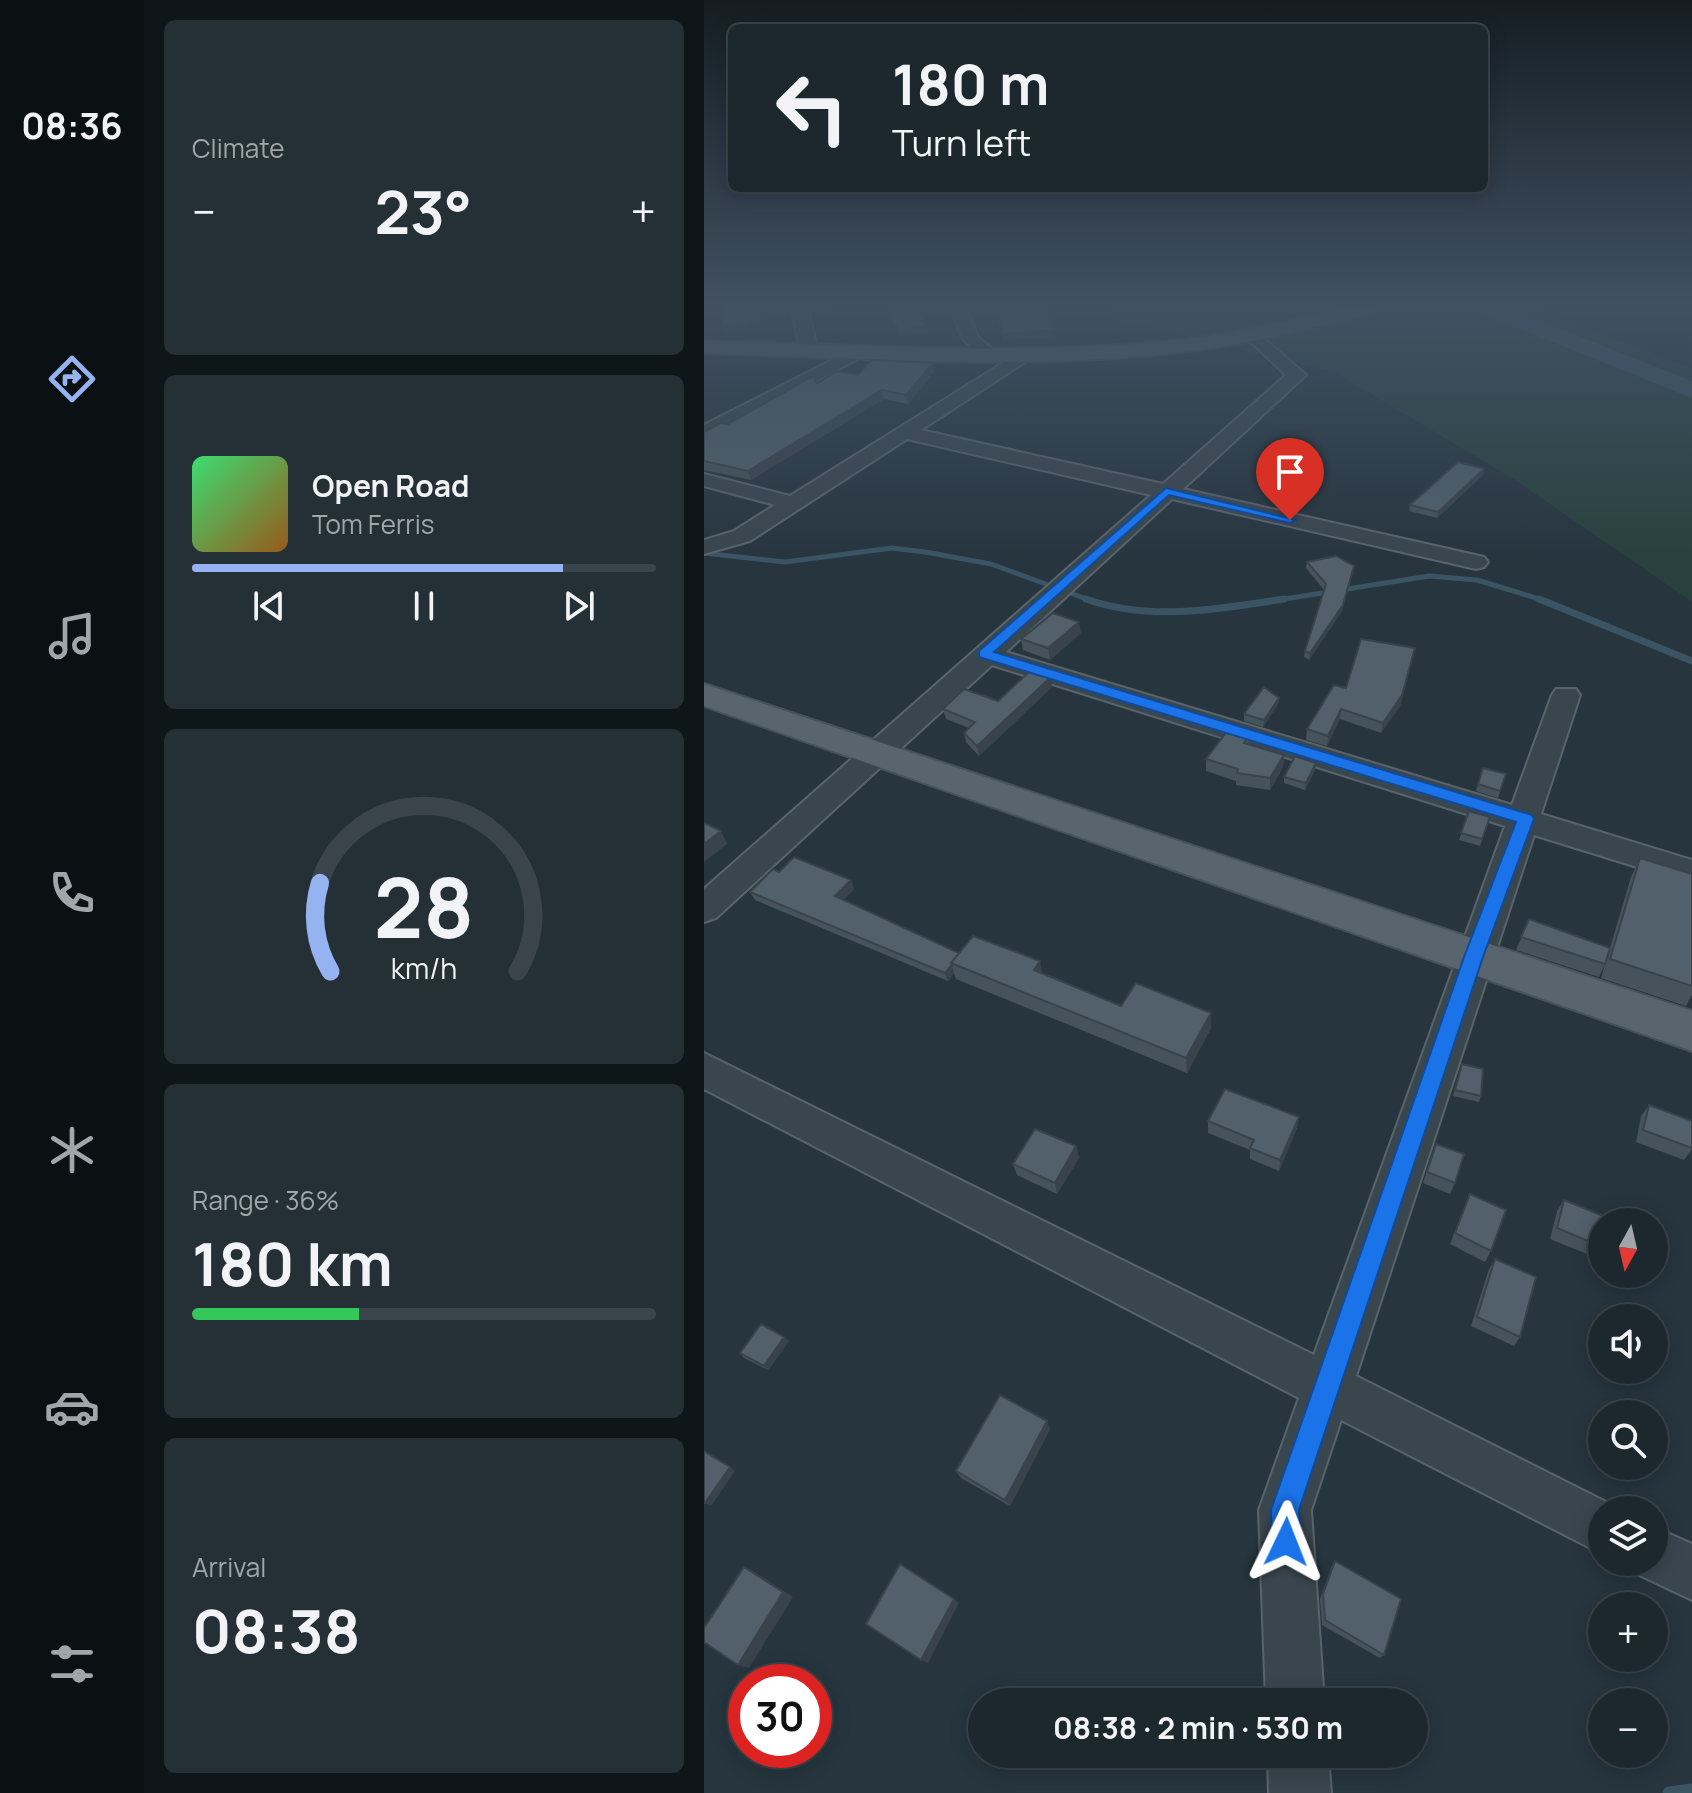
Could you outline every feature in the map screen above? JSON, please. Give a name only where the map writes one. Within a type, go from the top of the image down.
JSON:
[{"type":"main road","points":[[704,694],[876,750],[1692,1031]]},
{"type":"street","points":[[704,433],[788,389]]},
{"type":"street","points":[[704,547],[742,536],[971,389]]},
{"type":"street","points":[[704,909],[876,750],[1282,389]]},
{"type":"street","points":[[904,432],[1476,562]]},
{"type":"street","points":[[704,480],[793,503]]},
{"type":"street","points":[[984,654],[1692,872]]},
{"type":"street","points":[[1294,1688],[1285,1510],[1473,957],[1526,819],[1566,695]]},
{"type":"street","points":[[704,1070],[1588,1520]]},
{"type":"street","points":[[1668,1561],[1692,1573]]},
{"type":"street","points":[[1299,1768],[1300,1793]]},
{"type":"green space","points":[[1362,389],[1692,389],[1692,602],[1515,480]]},
{"type":"building","points":[[791,389],[911,389],[906,395],[882,390],[748,471],[704,461],[704,432],[721,423],[728,424]]},
{"type":"building","points":[[1458,462],[1484,469],[1438,512],[1410,505]]},
{"type":"building","points":[[1336,556],[1354,566],[1343,605],[1310,653],[1305,651],[1326,584],[1307,562]]},
{"type":"building","points":[[1053,613],[1079,622],[1048,648],[1021,639]]},
{"type":"building","points":[[1361,639],[1415,648],[1402,695],[1383,723],[1341,709],[1328,736],[1307,729],[1334,685],[1346,688]]},
{"type":"building","points":[[1030,671],[1051,677],[977,746],[964,733],[975,722],[943,709],[964,689],[998,701]]},
{"type":"building","points":[[1264,687],[1279,698],[1264,720],[1244,714]]},
{"type":"building","points":[[1228,730],[1249,736],[1244,743],[1284,755],[1270,778],[1237,773],[1238,769],[1206,759]]},
{"type":"building","points":[[1295,756],[1316,763],[1306,783],[1284,777]]},
{"type":"building","points":[[1483,768],[1506,774],[1500,791],[1478,784]]},
{"type":"building","points":[[1469,811],[1490,817],[1482,839],[1461,833]]},
{"type":"building","points":[[704,823],[721,831],[704,844]]},
{"type":"building","points":[[794,857],[851,880],[835,896],[959,953],[952,965],[945,973],[750,892],[773,869],[779,872]]},
{"type":"building","points":[[1640,858],[1692,874],[1692,986],[1610,959]]},
{"type":"building","points":[[1529,919],[1610,948],[1605,964],[1521,937]]},
{"type":"building","points":[[973,936],[1040,961],[1034,970],[1121,1006],[1136,983],[1211,1013],[1186,1058],[951,963]]},
{"type":"building","points":[[1462,1064],[1483,1069],[1481,1096],[1455,1090]]},
{"type":"building","points":[[1225,1089],[1299,1117],[1280,1160],[1250,1148],[1254,1140],[1208,1121]]},
{"type":"building","points":[[1649,1105],[1692,1121],[1692,1148],[1643,1130]]},
{"type":"building","points":[[1035,1129],[1076,1146],[1055,1183],[1013,1164]]},
{"type":"building","points":[[1436,1144],[1464,1154],[1455,1183],[1427,1172]]},
{"type":"building","points":[[1470,1194],[1506,1210],[1491,1251],[1455,1233]]},
{"type":"building","points":[[1564,1200],[1588,1210],[1588,1241],[1557,1228]]},
{"type":"building","points":[[1495,1259],[1536,1277],[1520,1337],[1477,1317]]},
{"type":"building","points":[[761,1324],[784,1337],[764,1366],[740,1353]]},
{"type":"building","points":[[1000,1395],[1047,1421],[1005,1500],[956,1471]]},
{"type":"building","points":[[704,1451],[730,1467],[705,1503],[704,1503]]},
{"type":"building","points":[[1335,1561],[1401,1599],[1384,1655],[1325,1620],[1323,1594]]},
{"type":"building","points":[[900,1564],[954,1599],[921,1660],[866,1624]]},
{"type":"building","points":[[744,1567],[783,1592],[739,1664],[704,1642],[704,1628]]},
{"type":"waterway","points":[[704,553],[785,562],[892,548],[925,552],[991,564],[1089,600]]},
{"type":"waterway","points":[[1272,601],[1429,576],[1477,580],[1546,601]]},
{"type":"waterway","points":[[1089,600],[1110,606],[1159,612],[1284,599]]},
{"type":"waterway","points":[[1539,599],[1692,661]]},
{"type":"waterway","points":[[1669,1793],[1692,1790]]},
{"type":"route","points":[[1286,1542],[1285,1510],[1473,957],[1526,819],[984,654],[1166,491],[1290,520]]}]
